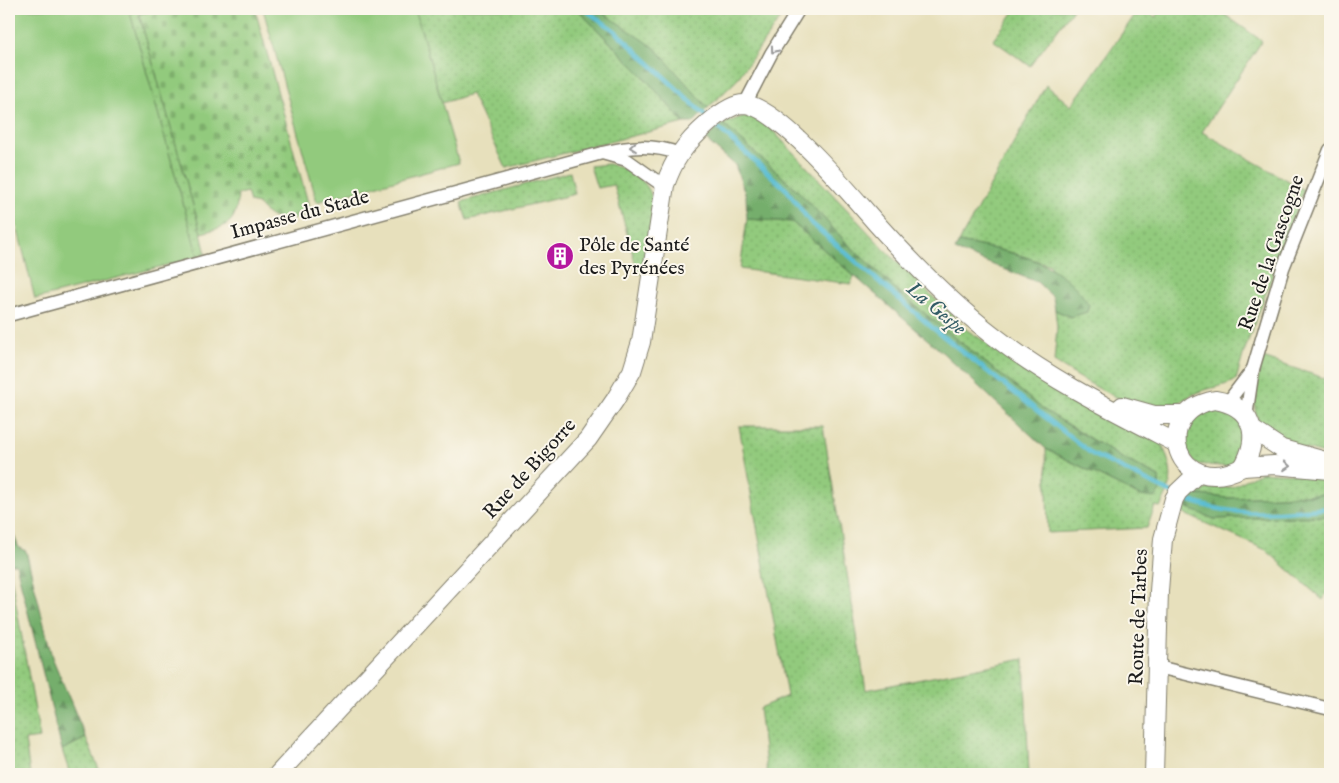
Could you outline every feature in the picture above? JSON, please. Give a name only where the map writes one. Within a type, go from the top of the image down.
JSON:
[{"type":"main road","name":"Rue de Bigorre","points":[[278,774],[588,439],[632,371],[641,342],[665,185],[680,154],[699,132],[722,113],[732,107],[744,104]]},
{"type":"main road","points":[[744,104],[766,114],[797,137],[884,232],[952,302],[995,337],[1086,395],[1176,443]]},
{"type":"main road","points":[[1086,395],[1154,415],[1184,416]]},
{"type":"main road","points":[[1330,461],[1282,449],[1249,423],[1239,408],[1228,402],[1215,400],[1202,402],[1184,416],[1177,430],[1176,443],[1182,458],[1198,473],[1220,476],[1243,467],[1274,465],[1330,470]]},
{"type":"main road","points":[[1243,467],[1253,443],[1249,423]]},
{"type":"main road","name":"Route de Tarbes","points":[[1154,774],[1159,591],[1163,539],[1174,499],[1198,473]]},
{"type":"street","points":[[744,104],[771,54],[799,9]]},
{"type":"street","name":"Impasse du Stade","points":[[9,314],[628,146],[662,147],[680,154]]},
{"type":"street","name":"Rue de la Gascogne","points":[[1249,423],[1253,370],[1283,268],[1330,150]]},
{"type":"street","points":[[602,153],[627,160],[665,185]]},
{"type":"street","name":"Rue de la Gascogne","points":[[1228,402],[1253,370]]},
{"type":"street","points":[[1158,667],[1330,709]]},
{"type":"green space","points":[[9,9],[129,9],[198,257],[35,299],[9,194]]},
{"type":"green space","points":[[129,9],[161,9],[139,14],[201,233],[206,254],[198,257]]},
{"type":"green space","points":[[161,9],[255,9],[311,214],[288,220],[276,219],[264,211],[258,204],[250,202],[247,192],[238,194],[235,212],[229,222],[218,228],[201,233],[139,14]]},
{"type":"green space","points":[[263,9],[415,9],[459,163],[317,202]]},
{"type":"green space","points":[[415,9],[577,9],[643,76],[684,123],[506,168],[471,94],[442,103]]},
{"type":"green space","points":[[577,9],[597,9],[654,47],[708,108],[693,123],[684,123],[643,76]]},
{"type":"green space","points":[[597,9],[787,9],[736,81],[708,108],[642,42]]},
{"type":"green space","points":[[1016,9],[1073,9],[1030,66],[993,40]]},
{"type":"green space","points":[[1139,9],[1144,9],[1155,17],[1161,9],[1217,9],[1262,41],[1202,132],[1304,190],[1244,352],[1236,380],[1202,391],[1172,406],[1162,408],[1150,408],[1122,400],[1054,362],[1057,327],[1055,310],[1071,317],[1050,265],[1009,252],[959,242],[1046,85],[1071,106]]},
{"type":"green space","points":[[744,116],[762,119],[884,249],[967,330],[1057,388],[1162,444],[1170,469],[1170,483],[1160,507],[1155,506],[1147,528],[1048,533],[1046,449],[1140,496],[1159,477],[1120,457],[1044,410],[901,294],[846,242],[797,190],[723,124]]},
{"type":"green space","points":[[723,124],[797,190],[846,242],[901,294],[1044,410],[1120,457],[1159,477],[1160,491],[1155,498],[1140,496],[1046,449],[943,353],[792,222],[747,219],[746,196],[735,165],[705,139]]},
{"type":"green space","points":[[608,164],[628,171],[642,180],[650,192],[653,205],[653,220],[646,272],[638,274],[614,185],[597,188],[590,166]]},
{"type":"green space","points":[[570,172],[575,194],[467,220],[461,202]]},
{"type":"green space","points":[[747,219],[792,222],[854,276],[851,284],[740,269]]},
{"type":"green space","points":[[959,242],[1015,254],[1032,259],[1048,267],[1063,276],[1077,289],[1089,305],[1087,312],[1071,317],[1055,310],[1053,297],[1037,282],[955,250]]},
{"type":"green space","points":[[1263,358],[1330,380],[1330,455],[1294,446],[1271,435],[1262,427],[1257,417],[1255,404]]},
{"type":"green space","points":[[1213,410],[1230,414],[1240,422],[1242,428],[1245,451],[1231,467],[1196,464],[1186,447],[1184,440],[1187,428],[1196,418]]},
{"type":"green space","points":[[739,426],[823,426],[866,690],[1024,659],[1029,774],[767,774],[759,708],[787,696]]},
{"type":"green space","points":[[1261,472],[1330,476],[1330,494],[1228,498],[1192,494],[1210,488],[1232,487]]},
{"type":"green space","points":[[1192,494],[1228,498],[1330,494],[1330,516],[1214,519],[1183,506]]},
{"type":"green space","points":[[1183,506],[1214,519],[1330,516],[1330,584],[1323,600],[1266,550],[1180,512]]},
{"type":"green space","points":[[9,523],[19,548],[26,551],[52,657],[86,738],[62,750],[16,564],[9,564]]},
{"type":"green space","points":[[9,565],[40,738],[25,740],[30,774],[9,774]]},
{"type":"green space","points":[[86,738],[101,774],[70,774],[62,750]]},
{"type":"waterway","name":"La Gespe","points":[[584,9],[614,30],[708,118]]},
{"type":"waterway","name":"La Gespe","points":[[714,124],[787,190],[810,222],[934,329],[1092,454],[1172,493]]},
{"type":"waterway","name":"La Gespe","points":[[1179,496],[1197,503],[1234,511],[1272,512],[1330,508]]},
{"type":"place","name":"Pôle de Santé des Pyrénées","points":[[560,256]]}]
